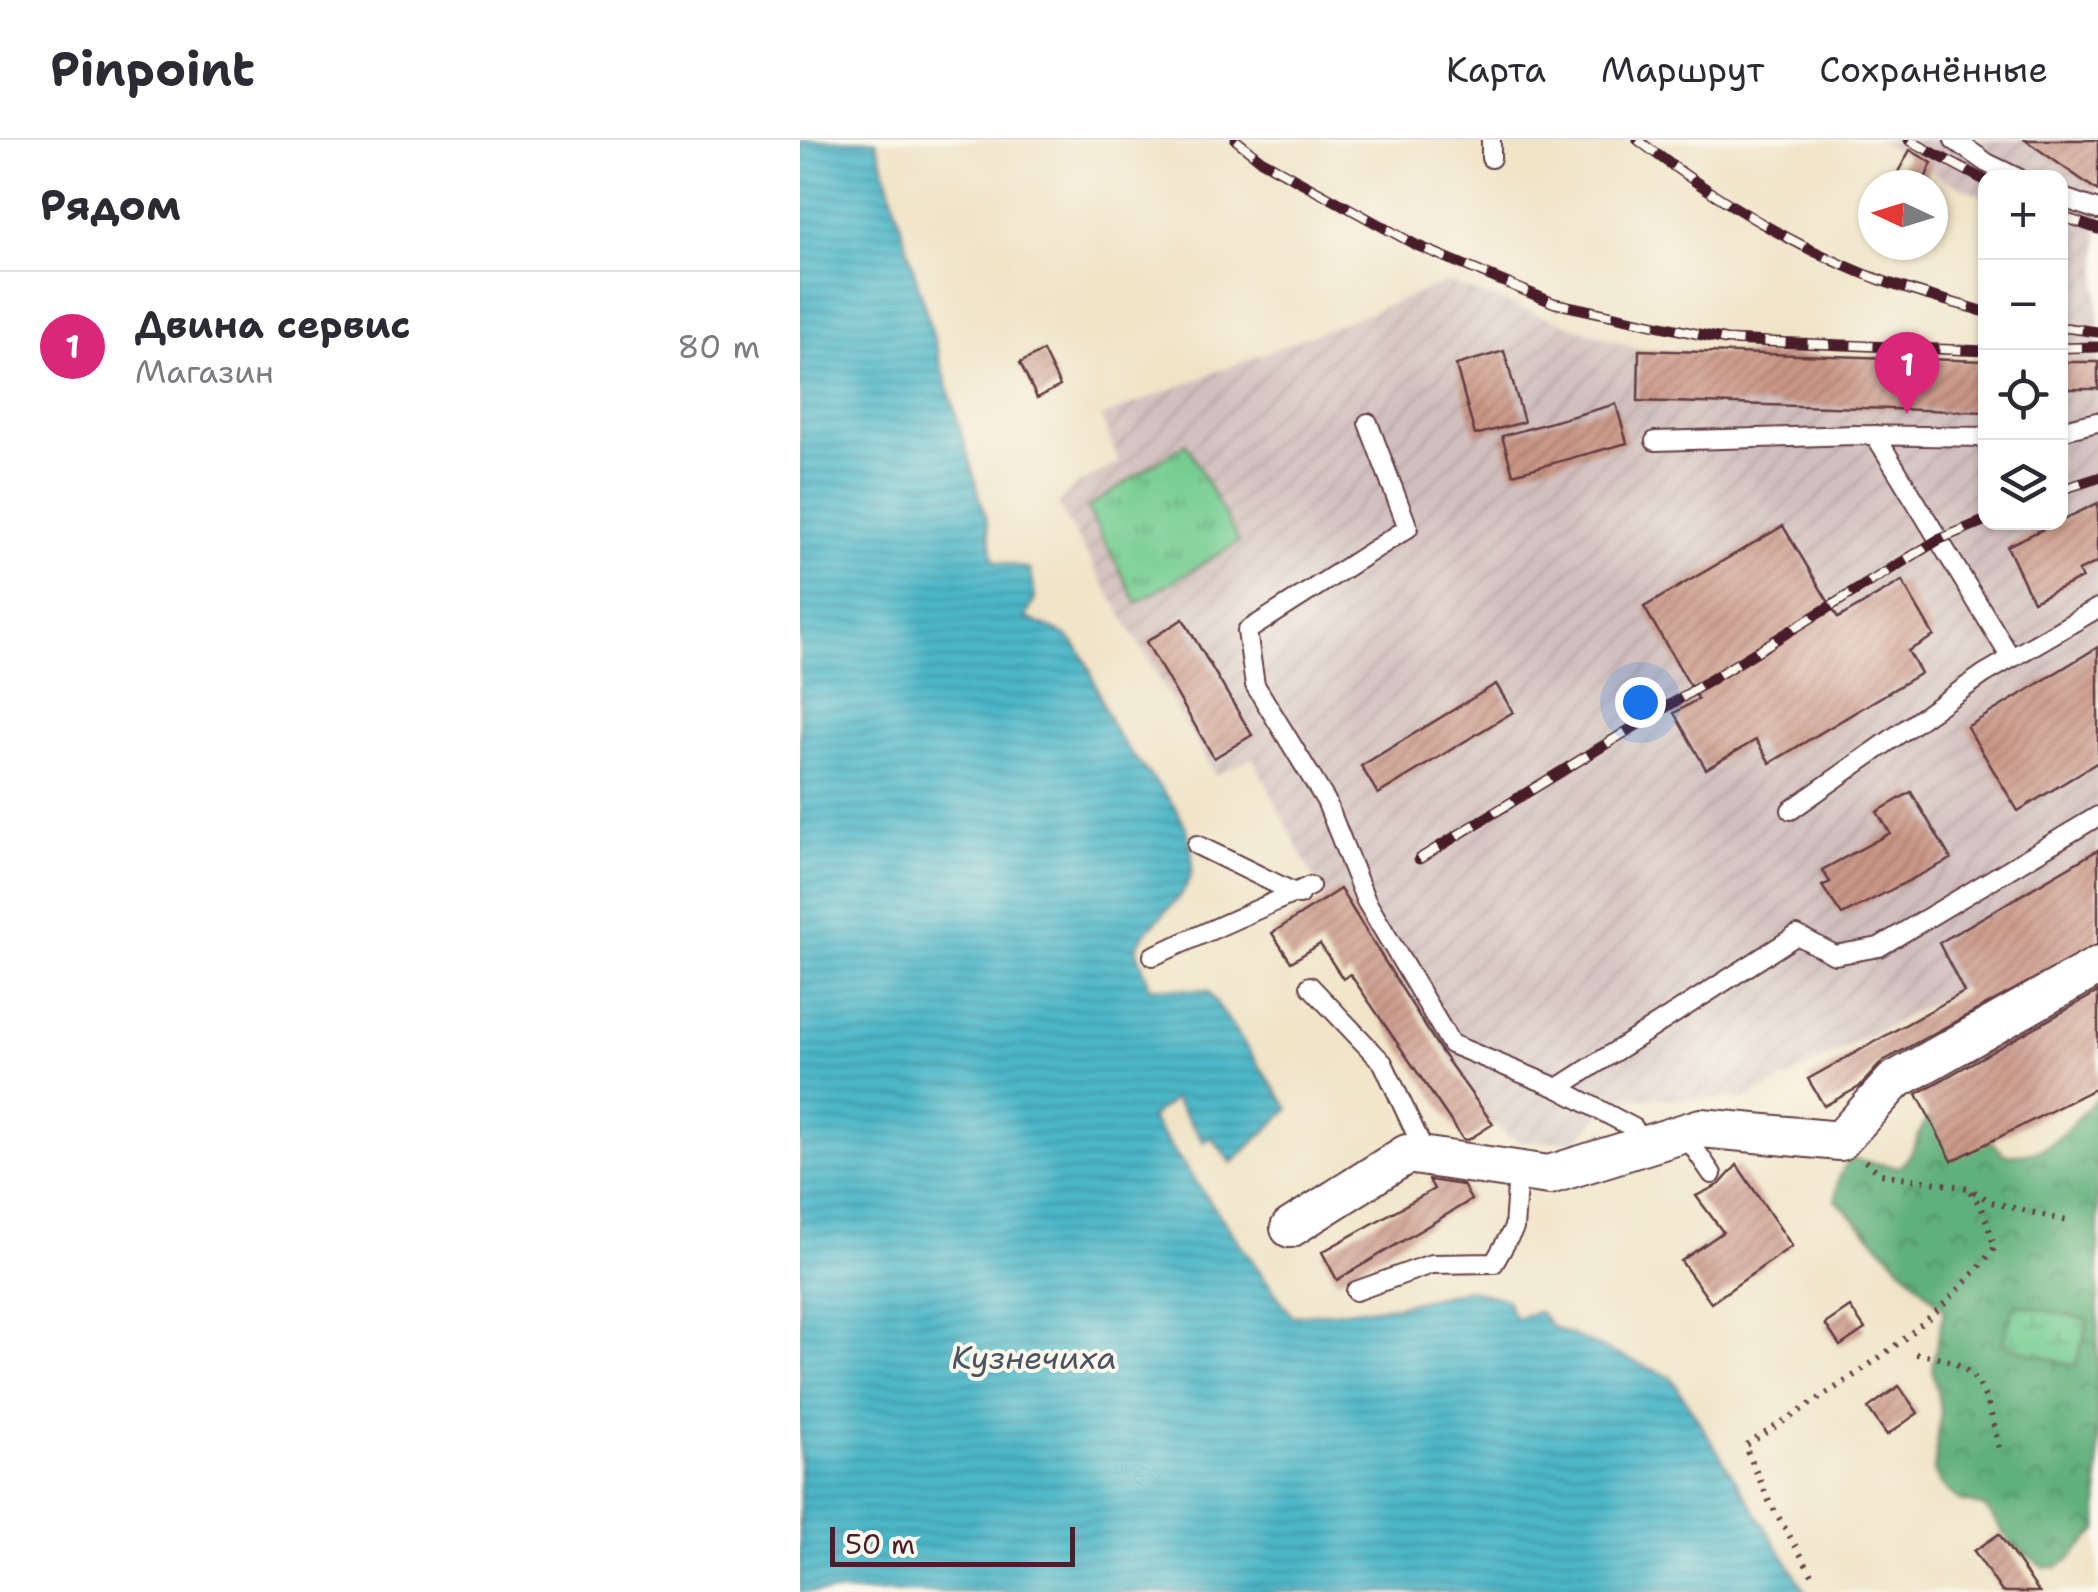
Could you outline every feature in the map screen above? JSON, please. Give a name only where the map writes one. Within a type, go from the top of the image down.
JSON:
[{"type":"street","points":[[1290,1228],[1407,1154],[1550,1175],[1638,1144],[1701,1128],[1840,1141],[1894,1081],[2098,966]]},
{"type":"lane","points":[[1954,140],[2001,170]]},
{"type":"lane","points":[[2068,200],[2098,210]]},
{"type":"lane","points":[[2068,428],[2097,422]]},
{"type":"lane","points":[[1368,423],[1408,528],[1247,631],[1255,685],[1326,801],[1366,901],[1451,1044],[1558,1088],[1634,1128],[1638,1144]]},
{"type":"lane","points":[[1875,436],[2011,658]]},
{"type":"lane","points":[[1654,441],[1978,437]]},
{"type":"lane","points":[[1791,810],[2011,658],[2098,608]]},
{"type":"lane","points":[[1558,1088],[1798,935],[1835,955],[1879,946],[2098,816]]},
{"type":"lane","points":[[1153,956],[1304,890],[1197,845]]},
{"type":"lane","points":[[1310,986],[1383,1063],[1427,1157]]},
{"type":"lane","points":[[1684,1132],[1712,1174]]},
{"type":"lane","points":[[1356,1291],[1430,1264],[1494,1263],[1514,1228],[1518,1172]]},
{"type":"path","points":[[1840,1141],[1881,1174],[1968,1188],[1991,1202],[2067,1221]]},
{"type":"path","points":[[1812,1574],[1770,1501],[1745,1446],[1904,1342],[1963,1289],[1995,1246],[1982,1208],[1968,1188]]},
{"type":"path","points":[[1916,1354],[1948,1357],[1986,1391],[2000,1452]]},
{"type":"shaded area","points":[[1878,140],[2098,140],[2098,896],[1952,993],[1746,1099],[1616,1098],[1575,1141],[1518,1142],[1493,1124],[1340,889],[1324,899],[1253,758],[1215,775],[1058,505],[1072,488],[1119,462],[1101,417],[1447,282],[1640,350],[1978,361],[1978,530],[2068,530],[2068,170],[1978,170],[1978,194],[1948,181],[1948,170],[1928,170]]},
{"type":"green space","points":[[1186,443],[1239,542],[1137,603],[1087,508]]},
{"type":"green space","points":[[2098,1098],[2098,1530],[2058,1567],[2044,1567],[2011,1543],[1985,1507],[1960,1501],[1940,1484],[1934,1471],[1941,1410],[1932,1369],[1944,1310],[1836,1200],[1837,1188],[1851,1159],[1899,1167],[1911,1153],[1926,1121],[1939,1107],[1983,1133],[2004,1154],[2022,1154],[2057,1139]]},
{"type":"green space","points":[[2015,1304],[2089,1320],[2075,1366],[2002,1344]]},
{"type":"water","name":"Кузнечиха","points":[[800,140],[876,140],[987,521],[994,561],[1030,569],[1035,598],[1026,618],[1073,642],[1086,661],[1112,725],[1185,826],[1191,846],[1190,879],[1136,948],[1150,987],[1208,991],[1289,1109],[1232,1163],[1211,1137],[1204,1142],[1174,1099],[1150,1118],[1292,1316],[1396,1306],[1468,1289],[1506,1299],[1514,1318],[1539,1312],[1552,1327],[1671,1377],[1806,1592],[800,1592]]},
{"type":"building","points":[[2025,140],[2098,140],[2098,191]]},
{"type":"building","points":[[1910,150],[1932,163],[1929,170],[1899,170]]},
{"type":"building","points":[[1639,350],[1978,361],[1978,412],[1638,401]]},
{"type":"building","points":[[1043,351],[1060,386],[1037,398],[1020,363]]},
{"type":"building","points":[[1504,351],[1524,422],[1475,435],[1456,365]]},
{"type":"building","points":[[2068,362],[2098,362],[2098,389],[2068,389]]},
{"type":"building","points":[[1616,404],[1627,443],[1513,474],[1502,436]]},
{"type":"building","points":[[2098,503],[2098,562],[2078,571],[2082,578],[2033,601],[2007,546],[2041,530],[2068,530],[2068,517]]},
{"type":"building","points":[[1783,526],[1838,618],[1902,581],[1934,636],[1908,651],[1921,673],[1770,763],[1756,740],[1706,769],[1674,713],[1698,699],[1644,607]]},
{"type":"building","points":[[1183,619],[1252,735],[1214,758],[1146,642]]},
{"type":"building","points":[[2098,647],[2098,762],[2018,811],[1967,727]]},
{"type":"building","points":[[1496,684],[1513,712],[1378,794],[1361,766]]},
{"type":"building","points":[[1911,792],[1951,859],[1842,915],[1822,886],[1830,882],[1822,870],[1890,833],[1877,812]]},
{"type":"building","points":[[2098,850],[2098,944],[1883,1061],[1859,1087],[1824,1106],[1808,1079],[1964,992],[1939,943]]},
{"type":"building","points":[[1340,889],[1440,1050],[1493,1124],[1468,1140],[1463,1139],[1350,974],[1343,979],[1320,944],[1291,962],[1272,933]]},
{"type":"building","points":[[2098,992],[2098,1087],[1952,1161],[1917,1094]]},
{"type":"building","points":[[1737,1165],[1792,1246],[1711,1303],[1681,1261],[1723,1232],[1696,1196],[1720,1184]]},
{"type":"building","points":[[1429,1180],[1463,1185],[1471,1200],[1337,1280],[1322,1252],[1434,1189]]},
{"type":"building","points":[[1850,1307],[1865,1329],[1840,1346],[1825,1324]]},
{"type":"building","points":[[1899,1386],[1918,1413],[1887,1435],[1868,1408]]},
{"type":"building","points":[[1999,1534],[2039,1592],[2002,1592],[1974,1551]]},
{"type":"railway","points":[[1236,140],[1261,160],[1416,245],[1554,303],[1726,340],[1978,351]]},
{"type":"railway","points":[[1638,140],[1725,201],[1818,253],[1883,281],[1978,310]]},
{"type":"railway","points":[[1909,140],[1978,177]]},
{"type":"railway","points":[[2068,219],[2098,229]]},
{"type":"railway","points":[[2068,328],[2098,332]]},
{"type":"railway","points":[[2068,348],[2098,347]]},
{"type":"railway","points":[[2068,487],[2098,478]]},
{"type":"railway","points":[[1419,859],[1938,540],[1978,523]]},
{"type":"place","name":"Двина сервис","points":[[1907,414]]}]
